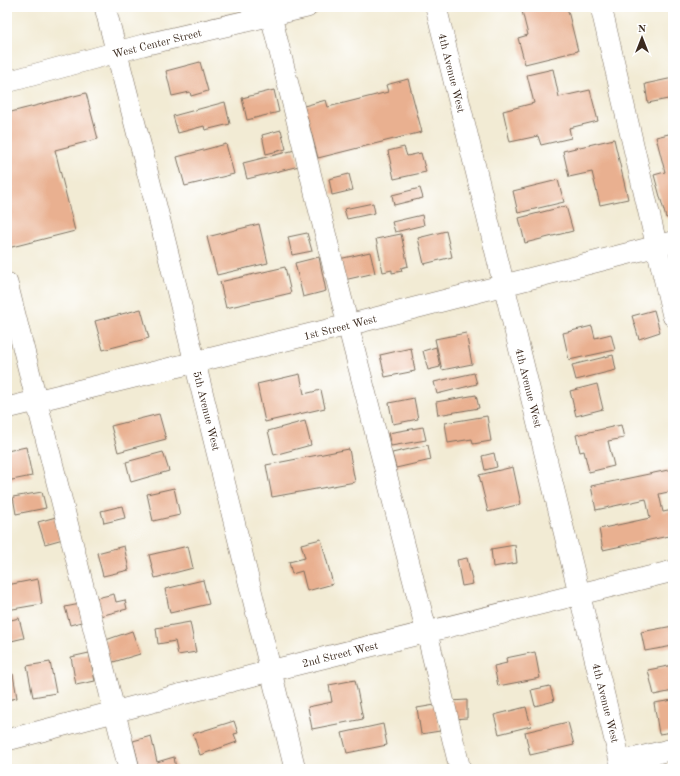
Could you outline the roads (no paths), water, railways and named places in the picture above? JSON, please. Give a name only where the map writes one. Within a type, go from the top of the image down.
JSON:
[{"type":"street","name":"5th Avenue West","points":[[105,7],[163,233],[295,769]]},
{"type":"street","name":"West Center Street","points":[[7,82],[143,45],[307,7]]},
{"type":"street","name":"4th Avenue West","points":[[436,7],[621,765]]},
{"type":"street","points":[[601,7],[664,245],[673,316]]},
{"type":"street","points":[[271,16],[348,325],[427,632],[460,769]]},
{"type":"street","name":"1st Street West","points":[[7,408],[348,325],[664,245]]},
{"type":"street","points":[[7,283],[128,769]]},
{"type":"street","name":"2nd Street West","points":[[7,740],[270,671],[673,571]]},
{"type":"street","points":[[621,765],[673,750]]}]
